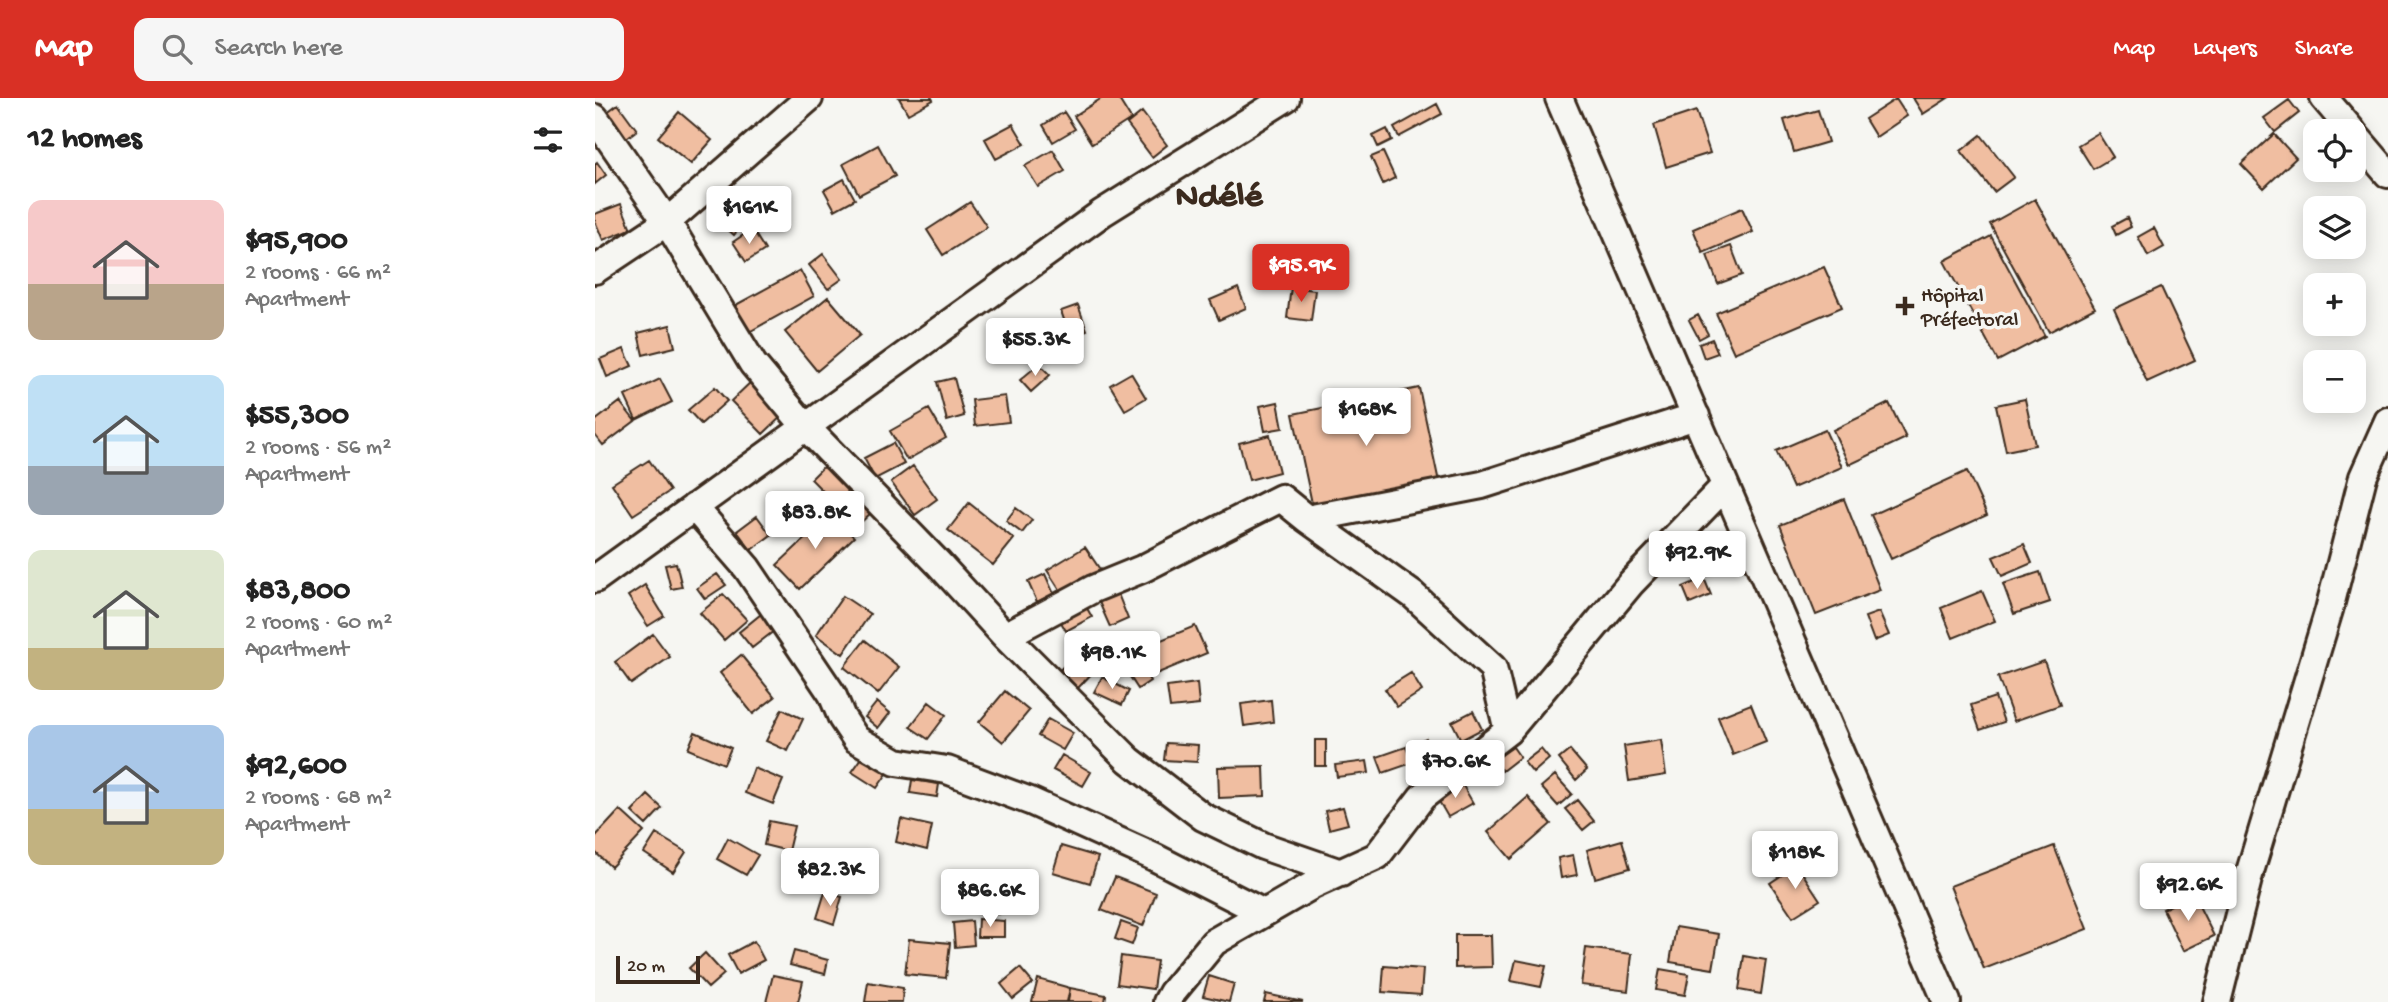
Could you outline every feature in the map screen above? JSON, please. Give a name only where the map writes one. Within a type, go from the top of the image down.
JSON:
[{"type":"street","points":[[595,270],[667,222],[809,98]]},
{"type":"street","points":[[595,579],[1102,213],[1286,98]]},
{"type":"street","points":[[1559,98],[1947,1002]]},
{"type":"street","points":[[2324,98],[2342,119]]},
{"type":"street","points":[[595,118],[667,222],[753,364],[805,426],[1005,636],[1129,760],[1203,817],[1263,846],[1341,873]]},
{"type":"street","points":[[2366,148],[2388,174]]},
{"type":"street","points":[[1307,519],[1482,485],[1696,416]]},
{"type":"street","points":[[2217,1002],[2249,874],[2329,610],[2363,477],[2388,421]]},
{"type":"street","points":[[1167,1002],[1214,942],[1313,885],[1377,856],[1422,797],[1508,731],[1631,583],[1725,485]]},
{"type":"street","points":[[1005,636],[1093,589],[1142,569],[1281,498],[1413,595],[1493,667],[1508,731]]},
{"type":"street","points":[[694,507],[747,568],[832,694],[842,718],[856,739],[896,762],[947,770],[1030,801],[1154,857],[1264,913]]},
{"type":"building","points":[[899,98],[932,98],[933,100],[908,114]]},
{"type":"building","points":[[1102,98],[1118,98],[1131,119],[1092,144],[1074,116]]},
{"type":"building","points":[[1913,98],[1948,98],[1923,114]]},
{"type":"building","points":[[1896,99],[1907,116],[1876,137],[1865,119]]},
{"type":"building","points":[[2289,100],[2299,113],[2275,132],[2264,118]]},
{"type":"building","points":[[618,104],[637,130],[625,139],[606,113]]},
{"type":"building","points":[[1437,104],[1442,114],[1399,137],[1394,128]]},
{"type":"building","points":[[1818,110],[1828,142],[1794,152],[1784,120]]},
{"type":"building","points":[[1696,111],[1710,153],[1666,167],[1654,125]]},
{"type":"building","points":[[679,112],[712,140],[691,164],[658,137]]},
{"type":"building","points":[[1064,112],[1075,129],[1053,142],[1043,125]]},
{"type":"building","points":[[1142,112],[1167,145],[1152,157],[1127,124]]},
{"type":"building","points":[[1013,124],[1025,144],[996,159],[985,139]]},
{"type":"building","points":[[1387,129],[1392,140],[1378,147],[1373,136]]},
{"type":"building","points":[[2098,133],[2113,157],[2093,169],[2078,145]]},
{"type":"building","points":[[2274,134],[2296,158],[2264,188],[2241,164]]},
{"type":"building","points":[[1981,135],[2014,177],[1994,192],[1961,151]]},
{"type":"building","points":[[878,145],[895,176],[859,195],[843,164]]},
{"type":"building","points":[[1053,150],[1065,171],[1038,187],[1025,166]]},
{"type":"building","points":[[1383,152],[1395,178],[1383,184],[1371,157]]},
{"type":"building","points":[[597,162],[606,175],[595,184],[595,164]]},
{"type":"building","points":[[844,179],[855,199],[835,210],[824,190]]},
{"type":"building","points":[[722,199],[746,220],[734,235],[709,213]]},
{"type":"building","points":[[2035,199],[2095,308],[2049,332],[1990,224]]},
{"type":"building","points":[[970,202],[987,227],[943,255],[927,230]]},
{"type":"building","points":[[621,204],[631,229],[603,240],[595,214]]},
{"type":"building","points":[[1742,208],[1753,232],[1703,253],[1693,229]]},
{"type":"building","points":[[2127,218],[2131,227],[2116,235],[2112,226]]},
{"type":"building","points":[[2154,228],[2164,247],[2148,256],[2138,237]]},
{"type":"building","points":[[752,229],[765,250],[746,262],[733,242]]},
{"type":"building","points":[[1991,236],[2045,336],[1998,361],[1944,261]]},
{"type":"building","points":[[1731,246],[1742,275],[1718,284],[1707,255]]},
{"type":"building","points":[[1288,251],[1289,266],[1268,268],[1266,253]]},
{"type":"building","points":[[823,254],[842,279],[828,289],[809,265]]},
{"type":"building","points":[[1824,267],[1842,307],[1734,353],[1716,313]]},
{"type":"building","points":[[800,270],[814,296],[749,332],[734,306]]},
{"type":"building","points":[[1291,287],[1315,290],[1311,321],[1287,318]]},
{"type":"building","points":[[2161,287],[2195,360],[2147,382],[2114,309]]},
{"type":"building","points":[[1238,288],[1246,308],[1219,320],[1210,300]]},
{"type":"building","points":[[828,297],[860,335],[817,371],[785,332]]},
{"type":"building","points":[[1078,305],[1087,330],[1070,337],[1061,311]]},
{"type":"building","points":[[1698,315],[1708,334],[1699,339],[1689,320]]},
{"type":"building","points":[[670,325],[675,347],[643,355],[638,333]]},
{"type":"building","points":[[1712,339],[1718,353],[1704,358],[1699,344]]},
{"type":"building","points":[[624,349],[632,366],[607,377],[600,359]]},
{"type":"building","points":[[1039,364],[1050,375],[1031,392],[1020,380]]},
{"type":"building","points":[[1131,373],[1146,398],[1125,410],[1110,385]]},
{"type":"building","points":[[954,378],[964,416],[947,421],[937,382]]},
{"type":"building","points":[[660,379],[672,402],[636,420],[625,396]]},
{"type":"building","points":[[754,379],[786,412],[763,434],[731,401]]},
{"type":"building","points":[[715,387],[727,401],[701,424],[688,410]]},
{"type":"building","points":[[1419,388],[1439,482],[1313,508],[1293,414]]},
{"type":"building","points":[[1005,396],[1009,422],[975,426],[972,400]]},
{"type":"building","points":[[2025,399],[2035,445],[2006,451],[1996,405]]},
{"type":"building","points":[[620,402],[635,421],[603,445],[595,435],[595,421]]},
{"type":"building","points":[[1278,402],[1283,428],[1265,431],[1260,406]]},
{"type":"building","points":[[1889,403],[1906,438],[1849,465],[1833,430]]},
{"type":"building","points":[[929,409],[946,438],[907,460],[890,431]]},
{"type":"building","points":[[1825,430],[1842,467],[1793,488],[1776,451]]},
{"type":"building","points":[[1270,435],[1279,472],[1249,480],[1239,443]]},
{"type":"building","points":[[893,443],[904,464],[875,479],[864,458]]},
{"type":"building","points":[[649,460],[670,491],[633,515],[612,484]]},
{"type":"building","points":[[825,465],[872,512],[857,526],[811,479]]},
{"type":"building","points":[[913,466],[937,499],[915,515],[891,482]]},
{"type":"building","points":[[1967,471],[1987,515],[1891,559],[1871,515]]},
{"type":"building","points":[[1844,499],[1880,590],[1816,615],[1780,525]]},
{"type":"building","points":[[969,503],[1014,539],[993,565],[948,530]]},
{"type":"building","points":[[1016,508],[1032,520],[1022,533],[1006,521]]},
{"type":"building","points":[[831,514],[854,537],[800,589],[777,565]]},
{"type":"building","points":[[757,516],[771,535],[751,550],[737,531]]},
{"type":"building","points":[[2024,544],[2032,563],[2002,576],[1993,557]]},
{"type":"building","points":[[1085,547],[1101,571],[1063,595],[1047,570]]},
{"type":"building","points":[[676,563],[682,587],[671,589],[665,565]]},
{"type":"building","points":[[2040,572],[2050,602],[2014,614],[2003,584]]},
{"type":"building","points":[[717,574],[726,585],[705,599],[697,588]]},
{"type":"building","points":[[1045,574],[1054,594],[1037,602],[1028,582]]},
{"type":"building","points":[[1704,578],[1711,595],[1690,604],[1683,587]]},
{"type":"building","points":[[645,585],[664,616],[648,626],[628,596]]},
{"type":"building","points":[[1982,591],[1995,621],[1953,638],[1941,608]]},
{"type":"building","points":[[723,594],[747,620],[724,640],[700,613]]},
{"type":"building","points":[[1118,594],[1128,619],[1110,627],[1099,602]]},
{"type":"building","points":[[843,596],[870,614],[843,654],[816,635]]},
{"type":"building","points":[[1084,603],[1092,617],[1066,631],[1058,617]]},
{"type":"building","points":[[766,610],[779,627],[752,648],[739,632]]},
{"type":"building","points":[[1879,612],[1889,635],[1874,641],[1865,617]]},
{"type":"building","points":[[1195,626],[1207,653],[1156,674],[1144,647]]},
{"type":"building","points":[[653,634],[670,657],[631,684],[615,662]]},
{"type":"building","points":[[865,640],[899,667],[878,694],[844,667]]},
{"type":"building","points":[[1078,651],[1097,668],[1077,689],[1058,672]]},
{"type":"building","points":[[741,655],[775,697],[753,714],[720,673]]},
{"type":"building","points":[[2044,661],[2060,705],[2014,721],[1998,677]]},
{"type":"building","points":[[1138,662],[1150,681],[1138,689],[1125,669]]},
{"type":"building","points":[[1411,673],[1422,691],[1397,707],[1385,689]]},
{"type":"building","points":[[1102,677],[1129,691],[1122,705],[1094,692]]},
{"type":"building","points":[[1197,683],[1199,705],[1170,708],[1167,687]]},
{"type":"building","points":[[1005,691],[1029,711],[1003,742],[979,722]]},
{"type":"building","points":[[1995,697],[2004,722],[1980,730],[1971,705]]},
{"type":"building","points":[[1271,700],[1273,722],[1244,726],[1241,704]]},
{"type":"building","points":[[877,702],[890,713],[878,728],[865,717]]},
{"type":"building","points":[[929,702],[946,715],[928,739],[910,727]]},
{"type":"building","points":[[1751,704],[1766,742],[1733,755],[1718,717]]},
{"type":"building","points":[[782,709],[803,719],[788,751],[766,741]]},
{"type":"building","points":[[1473,711],[1482,729],[1461,740],[1452,722]]},
{"type":"building","points":[[1048,719],[1073,733],[1063,750],[1038,736]]},
{"type":"building","points":[[695,732],[731,748],[724,764],[688,749]]},
{"type":"building","points":[[1426,738],[1433,752],[1413,761],[1406,747]]},
{"type":"building","points":[[1315,740],[1326,740],[1326,766],[1315,766]]},
{"type":"building","points":[[1661,740],[1666,775],[1629,781],[1624,746]]},
{"type":"building","points":[[1166,743],[1198,745],[1197,762],[1164,760]]},
{"type":"building","points":[[1406,747],[1412,763],[1383,773],[1377,757]]},
{"type":"building","points":[[1513,747],[1520,757],[1502,771],[1494,760]]},
{"type":"building","points":[[1541,749],[1549,759],[1533,773],[1524,762]]},
{"type":"building","points":[[1570,750],[1587,770],[1576,780],[1559,759]]},
{"type":"building","points":[[866,752],[891,768],[877,788],[852,772]]},
{"type":"building","points":[[1062,755],[1091,772],[1083,786],[1053,770]]},
{"type":"building","points":[[1367,761],[1369,773],[1337,777],[1335,765]]},
{"type":"building","points":[[1264,766],[1265,796],[1219,798],[1218,767]]},
{"type":"building","points":[[754,768],[783,780],[773,804],[745,793]]},
{"type":"building","points":[[1555,775],[1572,794],[1558,806],[1541,787]]},
{"type":"building","points":[[912,780],[939,784],[937,797],[910,793]]},
{"type":"building","points":[[1462,784],[1473,803],[1448,817],[1437,798]]},
{"type":"building","points":[[648,795],[662,808],[646,825],[632,812]]},
{"type":"building","points":[[1528,797],[1551,824],[1511,859],[1488,832]]},
{"type":"building","points":[[1577,800],[1594,821],[1583,830],[1565,809]]},
{"type":"building","points":[[1343,807],[1348,824],[1329,829],[1325,811]]},
{"type":"building","points":[[620,810],[644,832],[611,867],[595,852],[595,837]]},
{"type":"building","points":[[901,819],[932,826],[927,850],[896,842]]},
{"type":"building","points":[[769,821],[794,826],[788,851],[764,845]]},
{"type":"building","points":[[656,834],[686,852],[673,872],[644,853]]},
{"type":"building","points":[[728,838],[758,855],[746,875],[717,859]]},
{"type":"building","points":[[1622,840],[1630,868],[1595,878],[1587,850]]},
{"type":"building","points":[[1061,846],[1098,857],[1090,883],[1053,872]]},
{"type":"building","points":[[2054,846],[2087,929],[1984,969],[1950,886]]},
{"type":"building","points":[[1573,855],[1577,875],[1561,878],[1558,858]]},
{"type":"building","points":[[1797,865],[1820,900],[1793,917],[1770,883]]},
{"type":"building","points":[[1115,877],[1156,893],[1143,926],[1101,910]]},
{"type":"building","points":[[825,892],[842,897],[834,924],[817,918]]},
{"type":"building","points":[[974,892],[1000,894],[999,914],[972,912]]},
{"type":"building","points":[[2193,894],[2214,936],[2183,951],[2163,909]]},
{"type":"building","points":[[978,919],[1004,921],[1004,937],[977,937]]},
{"type":"building","points":[[972,921],[974,945],[955,947],[953,923]]},
{"type":"building","points":[[1121,922],[1138,928],[1132,945],[1115,939]]},
{"type":"building","points":[[1676,927],[1719,934],[1713,969],[1670,962]]},
{"type":"building","points":[[1455,935],[1491,935],[1492,967],[1455,968]]},
{"type":"building","points":[[909,939],[950,943],[946,978],[905,974]]},
{"type":"building","points":[[754,941],[764,960],[738,974],[728,955]]},
{"type":"building","points":[[1586,948],[1632,954],[1628,991],[1581,985]]},
{"type":"building","points":[[794,951],[828,960],[825,974],[790,965]]},
{"type":"building","points":[[705,953],[724,974],[708,988],[689,968]]},
{"type":"building","points":[[1121,956],[1157,961],[1153,989],[1117,984]]},
{"type":"building","points":[[1744,956],[1766,960],[1761,994],[1739,990]]},
{"type":"building","points":[[1516,960],[1546,966],[1541,987],[1511,981]]},
{"type":"building","points":[[1384,966],[1423,969],[1421,995],[1382,992]]},
{"type":"building","points":[[1020,968],[1033,983],[1013,999],[1001,984]]},
{"type":"building","points":[[1660,969],[1689,974],[1685,995],[1656,990]]},
{"type":"building","points":[[773,975],[803,981],[798,1002],[766,1002]]},
{"type":"building","points":[[1209,976],[1234,984],[1229,1002],[1203,996]]},
{"type":"building","points":[[1038,979],[1070,988],[1067,1002],[1032,1002]]},
{"type":"building","points":[[868,982],[903,988],[902,1002],[865,1002]]},
{"type":"building","points":[[1070,988],[1106,995],[1105,1002],[1068,1002]]},
{"type":"building","points":[[1266,994],[1303,1002],[1264,1002]]},
{"type":"place","name":"Hôpital Préfectoral","points":[[1905,306]]},
{"type":"district","name":"Ndélé","points":[[1219,193]]}]
